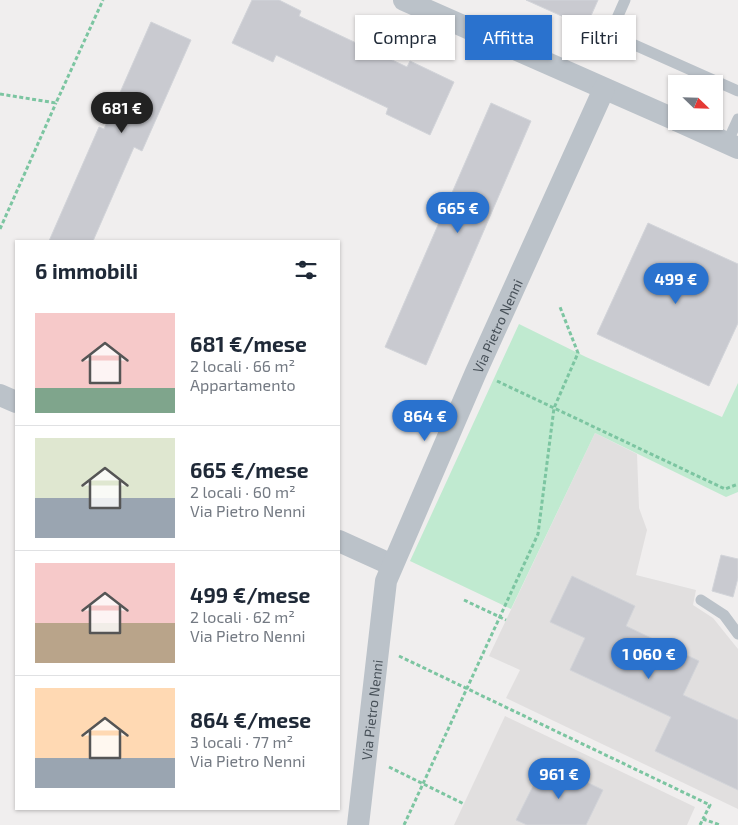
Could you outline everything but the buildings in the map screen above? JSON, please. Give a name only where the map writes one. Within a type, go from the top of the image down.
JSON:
[{"type":"street","points":[[404,0],[668,117]]},
{"type":"street","name":"Via Pietro Nenni","points":[[358,825],[384,588],[392,565],[604,89]]},
{"type":"street","points":[[698,130],[733,145]]},
{"type":"street","points":[[0,395],[15,402]]},
{"type":"street","points":[[340,541],[392,565]]},
{"type":"lane","points":[[625,0],[610,34],[738,91]]},
{"type":"lane","points":[[733,145],[738,119]]},
{"type":"lane","points":[[701,600],[724,615],[738,634]]},
{"type":"path","points":[[0,229],[102,0]]},
{"type":"path","points":[[0,94],[56,103]]},
{"type":"path","points":[[404,825],[538,534],[554,408],[578,353],[560,307]]},
{"type":"path","points":[[494,379],[725,489],[738,484]]},
{"type":"path","points":[[464,600],[506,620]]},
{"type":"path","points":[[378,646],[710,806],[700,825]]},
{"type":"path","points":[[389,767],[464,804]]},
{"type":"path","points":[[703,820],[720,825]]},
{"type":"shaded area","points":[[595,433],[637,454],[639,508],[647,530],[636,575],[696,590],[693,605],[713,618],[738,649],[738,809],[506,698],[520,670],[489,656]]},
{"type":"shaded area","points":[[505,716],[695,807],[687,825],[454,825]]},
{"type":"green space","points":[[519,324],[586,357],[722,417],[738,383],[738,492],[726,497],[595,433],[511,609],[410,561]]}]
